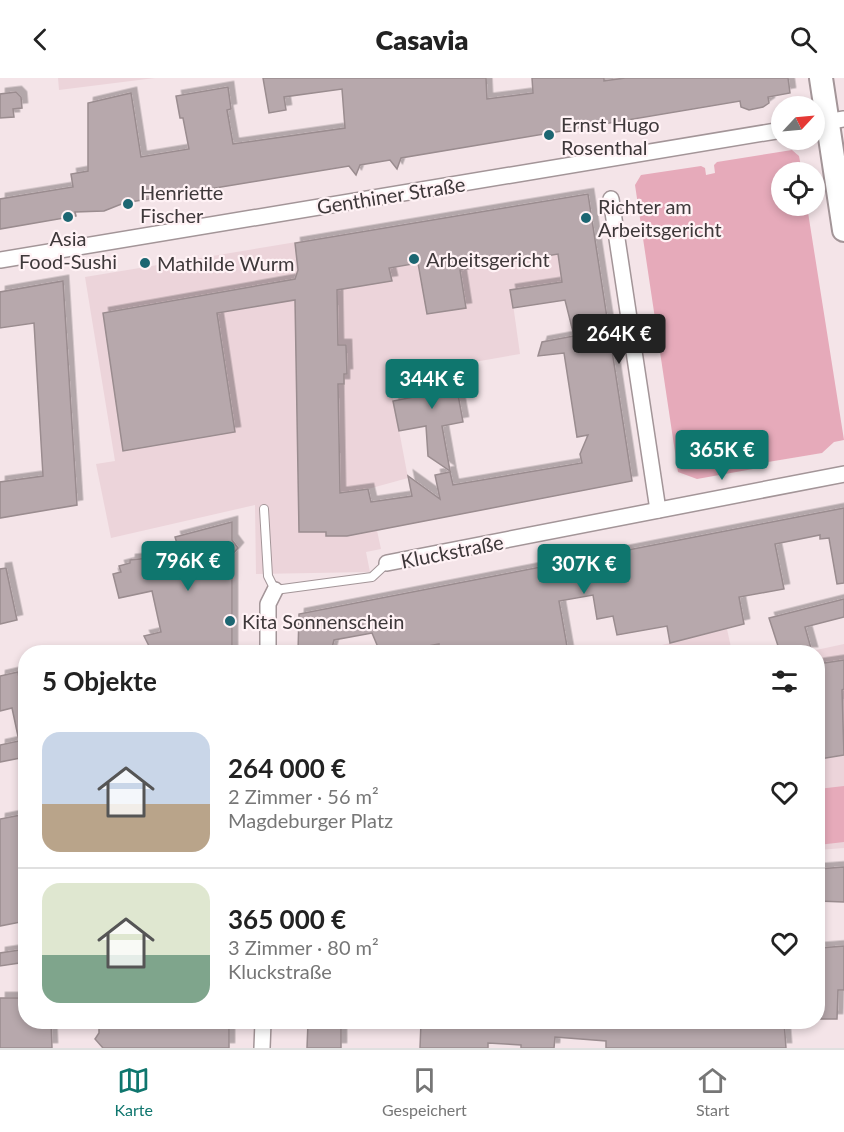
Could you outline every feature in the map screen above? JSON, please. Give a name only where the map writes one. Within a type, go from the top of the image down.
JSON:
[{"type":"street","points":[[821,78],[844,230]]},
{"type":"street","name":"Genthiner Straße","points":[[0,260],[771,132]]},
{"type":"street","points":[[611,199],[658,510]]},
{"type":"street","name":"Kluckstraße","points":[[387,563],[844,474]]},
{"type":"street","points":[[268,645],[268,604],[275,591]]},
{"type":"street","points":[[262,1048],[263,1029]]},
{"type":"lane","points":[[264,509],[268,576],[275,591]]},
{"type":"lane","name":"Kluckstraße","points":[[275,591],[372,577],[387,563]]},
{"type":"shaded area","points":[[58,78],[155,78],[59,90]]},
{"type":"shaded area","points":[[792,150],[799,156],[800,162],[771,162],[771,216],[809,216],[844,440],[834,442],[822,453],[762,463],[761,456],[751,458],[753,469],[697,479],[678,472],[635,185],[641,175],[701,166],[705,168],[706,175],[715,173],[714,165],[717,162]]},
{"type":"shaded area","points":[[588,194],[600,277],[511,290],[520,354],[389,377],[408,478],[368,489],[381,549],[366,552],[370,572],[256,574],[255,505],[111,538],[96,464],[115,461],[85,277]]},
{"type":"shaded area","points":[[727,629],[730,645],[662,645]]},
{"type":"shaded area","points":[[844,644],[844,848],[825,849],[825,648]]},
{"type":"shaded area","points":[[844,786],[844,842],[825,844],[825,788]]},
{"type":"building","points":[[263,78],[486,78],[487,99],[533,93],[532,78],[604,78],[604,81],[625,78],[788,78],[790,93],[768,97],[769,103],[749,110],[741,107],[740,101],[401,158],[397,169],[390,160],[360,165],[356,175],[349,166],[124,203],[104,211],[75,212],[76,216],[0,229],[0,199],[73,187],[71,174],[88,171],[88,103],[131,93],[141,157],[189,149],[176,96],[228,87],[231,109],[227,110],[233,144],[345,128],[342,89],[284,97],[286,110],[269,113]]},
{"type":"building","points":[[16,92],[21,97],[22,108],[13,109],[14,117],[0,118],[0,94]]},
{"type":"building","points":[[588,194],[632,481],[347,536],[326,536],[326,532],[299,532],[295,300],[217,313],[235,432],[123,451],[103,313],[295,279],[298,270],[295,243]],"holes":[[[558,254],[562,282],[510,290],[513,308],[565,300],[574,336],[542,342],[538,356],[564,353],[577,437],[588,435],[580,454],[582,463],[453,485],[450,472],[435,475],[440,499],[408,476],[412,496],[371,502],[368,489],[340,493],[338,384],[344,384],[344,374],[347,374],[346,345],[338,345],[337,290],[392,281],[389,268],[418,263],[427,314],[466,308],[460,270]]]},
{"type":"building","points":[[63,281],[77,505],[0,518],[0,482],[43,476],[34,323],[0,328],[0,292]]},
{"type":"building","points":[[453,367],[463,422],[442,426],[450,471],[428,456],[426,426],[399,431],[393,401],[419,396],[415,373]]},
{"type":"building","points":[[844,508],[844,583],[837,584],[829,538],[820,539],[820,535],[775,544],[784,589],[739,597],[744,624],[670,643],[667,626],[617,635],[613,616],[597,619],[593,595],[559,601],[567,645],[377,645],[372,633],[334,640],[333,645],[298,645],[299,614]]},
{"type":"building","points":[[232,522],[232,540],[238,548],[232,555],[232,645],[148,645],[144,636],[161,632],[152,591],[119,598],[113,574],[121,572],[119,566],[130,563],[130,560],[149,558],[150,563],[181,557],[175,537]]},
{"type":"building","points":[[6,568],[17,620],[0,624],[0,569]]},
{"type":"building","points":[[844,599],[844,617],[805,627],[810,645],[778,645],[769,618]]},
{"type":"building","points":[[844,660],[844,689],[842,690],[844,755],[825,758],[825,663]]},
{"type":"building","points":[[18,672],[18,736],[12,708],[0,711],[0,676]]},
{"type":"building","points":[[18,741],[18,759],[0,762],[0,745]]},
{"type":"building","points":[[18,816],[18,923],[0,926],[0,819]]},
{"type":"building","points":[[844,867],[844,902],[825,901],[825,868]]},
{"type":"building","points":[[844,946],[844,990],[838,990],[837,1019],[825,1019],[825,948]]},
{"type":"building","points":[[18,950],[18,963],[0,966],[0,953]]},
{"type":"building","points":[[0,998],[18,998],[18,1029],[51,1029],[52,1048],[0,1048]]},
{"type":"building","points":[[99,1029],[229,1029],[229,1048],[103,1048],[95,1039]]},
{"type":"building","points":[[308,1029],[341,1029],[341,1048],[307,1048]]},
{"type":"building","points":[[421,1029],[785,1029],[786,1048],[606,1048],[606,1041],[555,1037],[554,1048],[521,1048],[521,1045],[488,1043],[488,1048],[420,1048]]},
{"type":"place","name":"Ernst Hugo Rosenthal","points":[[549,135]]},
{"type":"place","name":"Henriette Fischer","points":[[128,204]]},
{"type":"place","name":"Asia Food-Sushi","points":[[68,217]]},
{"type":"place","name":"Richter am Arbeitsgericht","points":[[586,218]]},
{"type":"place","name":"Arbeitsgericht","points":[[414,259]]},
{"type":"place","name":"Mathilde Wurm","points":[[145,263]]},
{"type":"place","name":"Kita Sonnenschein","points":[[230,621]]}]
